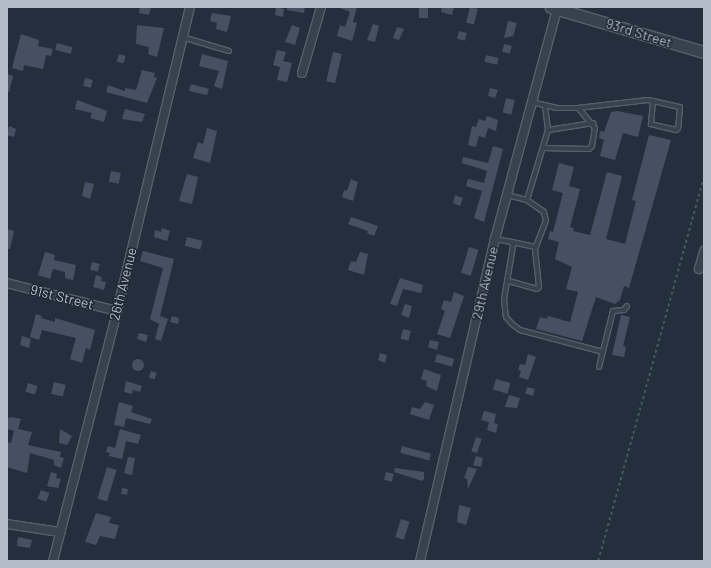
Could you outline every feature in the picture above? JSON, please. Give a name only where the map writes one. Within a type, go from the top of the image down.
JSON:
[{"type":"street","name":"26th Avenue","points":[[53,561],[117,311],[190,7]]},
{"type":"street","points":[[302,73],[321,7]]},
{"type":"street","name":"93rd Street","points":[[555,8],[704,52]]},
{"type":"street","name":"29th Avenue","points":[[420,561],[495,239],[555,8]]},
{"type":"street","points":[[699,269],[704,250]]},
{"type":"street","name":"91st Street","points":[[7,283],[117,311]]},
{"type":"street","points":[[7,524],[60,532]]},
{"type":"lane","points":[[182,37],[229,51]]},
{"type":"lane","points":[[531,102],[545,106],[578,108],[653,101],[680,108],[678,128],[676,130],[651,124],[653,101]]},
{"type":"lane","points":[[528,200],[548,130],[545,106]]},
{"type":"lane","points":[[543,148],[589,149],[592,146],[595,128],[593,123],[578,108]]},
{"type":"lane","points":[[548,130],[593,123]]},
{"type":"lane","points":[[507,195],[528,200],[544,212],[546,221],[535,247],[536,275],[539,286],[537,289],[509,281]]},
{"type":"lane","points":[[495,239],[535,247]]},
{"type":"lane","points":[[512,242],[509,281],[504,299],[506,317],[520,330],[603,352]]},
{"type":"lane","points":[[599,367],[613,311],[624,310],[627,306]]},
{"type":"path","points":[[598,561],[704,177]]},
{"type":"building","points":[[140,7],[151,7],[149,15],[139,13]]},
{"type":"building","points":[[276,7],[284,9],[283,17],[275,15]]},
{"type":"building","points":[[287,7],[305,7],[304,13],[287,10]]},
{"type":"building","points":[[338,7],[357,7],[353,22],[357,23],[352,41],[337,36],[340,25],[345,27],[350,12]]},
{"type":"building","points":[[419,7],[428,7],[428,18],[419,18]]},
{"type":"building","points":[[442,7],[454,7],[452,15],[441,12]]},
{"type":"building","points":[[470,7],[478,9],[474,24],[466,23]]},
{"type":"building","points":[[212,13],[231,16],[227,32],[216,29],[217,23],[210,21]]},
{"type":"building","points":[[508,21],[517,23],[513,36],[504,38]]},
{"type":"building","points":[[373,24],[379,26],[375,42],[367,40]]},
{"type":"building","points":[[137,25],[164,28],[157,57],[148,54],[149,47],[136,44]]},
{"type":"building","points":[[292,25],[300,28],[295,45],[285,42]]},
{"type":"building","points":[[397,27],[404,29],[399,40],[393,38]]},
{"type":"building","points":[[459,31],[467,33],[465,41],[457,39]]},
{"type":"building","points":[[21,34],[39,40],[38,46],[53,49],[51,56],[46,55],[43,69],[24,65],[23,71],[12,68]]},
{"type":"building","points":[[57,43],[72,47],[71,54],[55,50]]},
{"type":"building","points":[[504,44],[512,46],[510,54],[502,52]]},
{"type":"building","points":[[277,50],[286,52],[283,61],[292,63],[287,82],[277,80],[280,67],[273,65]]},
{"type":"building","points":[[333,52],[342,54],[335,83],[326,81]]},
{"type":"building","points":[[119,54],[126,56],[124,64],[117,62]]},
{"type":"building","points":[[202,54],[228,61],[222,89],[214,86],[219,71],[199,66]]},
{"type":"building","points":[[486,55],[499,58],[497,65],[484,62]]},
{"type":"building","points":[[142,70],[155,73],[154,77],[157,78],[147,103],[106,92],[108,85],[125,91],[125,88],[136,90]]},
{"type":"building","points":[[7,74],[13,76],[9,92],[7,92]]},
{"type":"building","points":[[85,78],[93,80],[91,88],[83,86]]},
{"type":"building","points":[[191,84],[209,89],[207,95],[189,91]]},
{"type":"building","points":[[490,88],[498,90],[495,98],[488,96]]},
{"type":"building","points":[[506,98],[515,100],[511,115],[503,113]]},
{"type":"building","points":[[77,100],[107,111],[104,122],[90,118],[92,113],[75,109]]},
{"type":"building","points":[[125,109],[145,114],[142,122],[122,119]]},
{"type":"building","points":[[617,111],[643,116],[638,137],[623,133],[615,160],[600,156],[604,140],[599,138],[600,131],[604,132],[611,112]]},
{"type":"building","points":[[487,116],[498,120],[496,131],[488,128],[485,138],[479,136],[476,147],[468,145],[472,126],[476,127],[479,119],[485,121]]},
{"type":"building","points":[[9,126],[16,129],[14,137],[7,135]]},
{"type":"building","points":[[207,128],[217,131],[210,163],[193,158],[198,142],[203,144]]},
{"type":"building","points":[[649,135],[671,140],[629,288],[624,286],[620,300],[615,304],[596,297],[582,341],[536,329],[540,317],[547,319],[548,316],[570,322],[578,292],[566,289],[572,267],[555,259],[559,242],[548,239],[550,231],[553,232],[563,193],[552,190],[559,163],[574,167],[569,186],[580,189],[570,227],[574,228],[573,231],[590,235],[607,172],[622,176],[606,239],[625,244],[636,201],[632,200]]},
{"type":"building","points":[[493,146],[503,149],[484,222],[474,218],[482,191],[466,186],[468,179],[484,183],[487,171],[462,163],[463,157],[488,163]]},
{"type":"building","points":[[111,171],[121,173],[119,184],[109,182]]},
{"type":"building","points":[[187,174],[198,177],[192,204],[179,201]]},
{"type":"building","points":[[351,179],[358,182],[353,201],[342,197],[344,190],[347,191]]},
{"type":"building","points":[[85,182],[94,184],[90,199],[82,196]]},
{"type":"building","points":[[455,195],[463,198],[460,206],[453,203]]},
{"type":"building","points":[[351,217],[378,226],[374,236],[367,233],[368,231],[348,224]]},
{"type":"building","points":[[162,228],[170,231],[167,241],[154,237],[155,230],[161,232]]},
{"type":"building","points":[[7,229],[14,231],[10,249],[7,249]]},
{"type":"building","points":[[187,237],[203,241],[200,250],[185,246]]},
{"type":"building","points":[[469,247],[479,250],[471,276],[461,273]]},
{"type":"building","points":[[143,251],[174,259],[160,316],[168,319],[161,341],[155,339],[159,324],[150,319],[163,268],[140,261]]},
{"type":"building","points":[[45,252],[55,255],[54,260],[76,265],[73,280],[65,278],[65,272],[53,269],[50,279],[38,275]]},
{"type":"building","points":[[360,252],[368,254],[364,275],[348,270],[351,261],[356,262]]},
{"type":"building","points":[[92,262],[100,264],[98,272],[90,270]]},
{"type":"building","points":[[96,275],[102,277],[101,281],[106,282],[104,290],[93,287]]},
{"type":"building","points":[[400,278],[423,285],[421,293],[403,289],[397,306],[390,304]]},
{"type":"building","points":[[454,292],[464,296],[450,338],[437,334],[445,311],[441,309],[444,300],[451,302]]},
{"type":"building","points":[[405,304],[412,306],[409,318],[401,315]]},
{"type":"building","points":[[36,314],[42,316],[41,318],[55,322],[55,318],[95,330],[90,350],[86,348],[82,363],[70,359],[76,338],[42,330],[39,340],[30,337]]},
{"type":"building","points":[[621,315],[630,317],[623,346],[626,347],[624,357],[612,355]]},
{"type":"building","points":[[172,316],[179,318],[178,324],[170,322]]},
{"type":"building","points":[[403,329],[411,331],[408,341],[401,339]]},
{"type":"building","points":[[139,333],[148,335],[146,342],[137,339]]},
{"type":"building","points":[[22,336],[31,339],[29,348],[20,345]]},
{"type":"building","points":[[430,340],[439,342],[437,350],[428,347]]},
{"type":"building","points":[[380,353],[387,355],[385,363],[378,360]]},
{"type":"building","points":[[437,354],[454,359],[452,367],[435,362]]},
{"type":"building","points":[[528,354],[536,357],[528,380],[519,377],[521,371],[518,370],[520,364],[525,365]]},
{"type":"building","points":[[136,359],[140,359],[144,365],[140,371],[136,371],[132,367],[132,363]]},
{"type":"building","points":[[424,369],[441,375],[437,391],[426,386],[427,381],[421,379]]},
{"type":"building","points":[[151,371],[157,373],[155,380],[149,378]]},
{"type":"building","points":[[496,379],[510,383],[507,394],[493,390]]},
{"type":"building","points":[[126,381],[142,386],[140,392],[133,390],[132,394],[124,392]]},
{"type":"building","points":[[54,382],[66,385],[63,397],[51,394]]},
{"type":"building","points":[[28,383],[38,386],[35,395],[25,392]]},
{"type":"building","points":[[527,387],[535,389],[533,396],[525,394]]},
{"type":"building","points":[[509,395],[520,398],[517,408],[505,407]]},
{"type":"building","points":[[119,402],[133,406],[131,412],[152,419],[150,424],[126,418],[124,427],[114,425]]},
{"type":"building","points":[[425,402],[434,405],[429,420],[410,414],[412,407],[420,409]]},
{"type":"building","points":[[484,411],[496,414],[494,423],[498,424],[496,433],[487,430],[489,422],[481,420]]},
{"type":"building","points":[[12,417],[21,419],[18,429],[32,432],[28,445],[61,452],[60,457],[64,458],[61,468],[54,465],[54,460],[30,453],[27,473],[7,467],[7,442],[11,443],[14,431],[7,429],[7,418]]},
{"type":"building","points":[[60,429],[72,436],[67,445],[59,443]]},
{"type":"building","points":[[120,429],[141,435],[138,444],[126,441],[122,459],[109,456],[110,453],[106,452],[108,446],[115,448]]},
{"type":"building","points":[[476,437],[482,439],[477,453],[471,451]]},
{"type":"building","points":[[402,446],[431,454],[429,461],[400,453]]},
{"type":"building","points":[[476,456],[483,458],[481,467],[473,465]]},
{"type":"building","points":[[128,457],[135,458],[132,475],[124,473]]},
{"type":"building","points":[[107,467],[117,470],[107,501],[97,499]]},
{"type":"building","points":[[468,467],[477,469],[468,489],[467,479],[464,478]]},
{"type":"building","points":[[395,468],[424,472],[424,479],[422,481],[394,472]]},
{"type":"building","points":[[51,472],[57,474],[56,478],[61,479],[58,488],[47,486]]},
{"type":"building","points":[[386,472],[394,474],[392,482],[384,480]]},
{"type":"building","points":[[122,488],[128,489],[127,495],[121,494]]},
{"type":"building","points":[[41,490],[49,493],[46,502],[38,498]]},
{"type":"building","points":[[459,505],[471,508],[466,525],[457,522]]},
{"type":"building","points":[[96,513],[111,517],[109,523],[119,525],[115,539],[100,536],[96,545],[85,542]]},
{"type":"building","points":[[401,519],[410,522],[404,540],[395,537]]},
{"type":"building","points":[[18,537],[32,540],[30,548],[17,546]]}]
